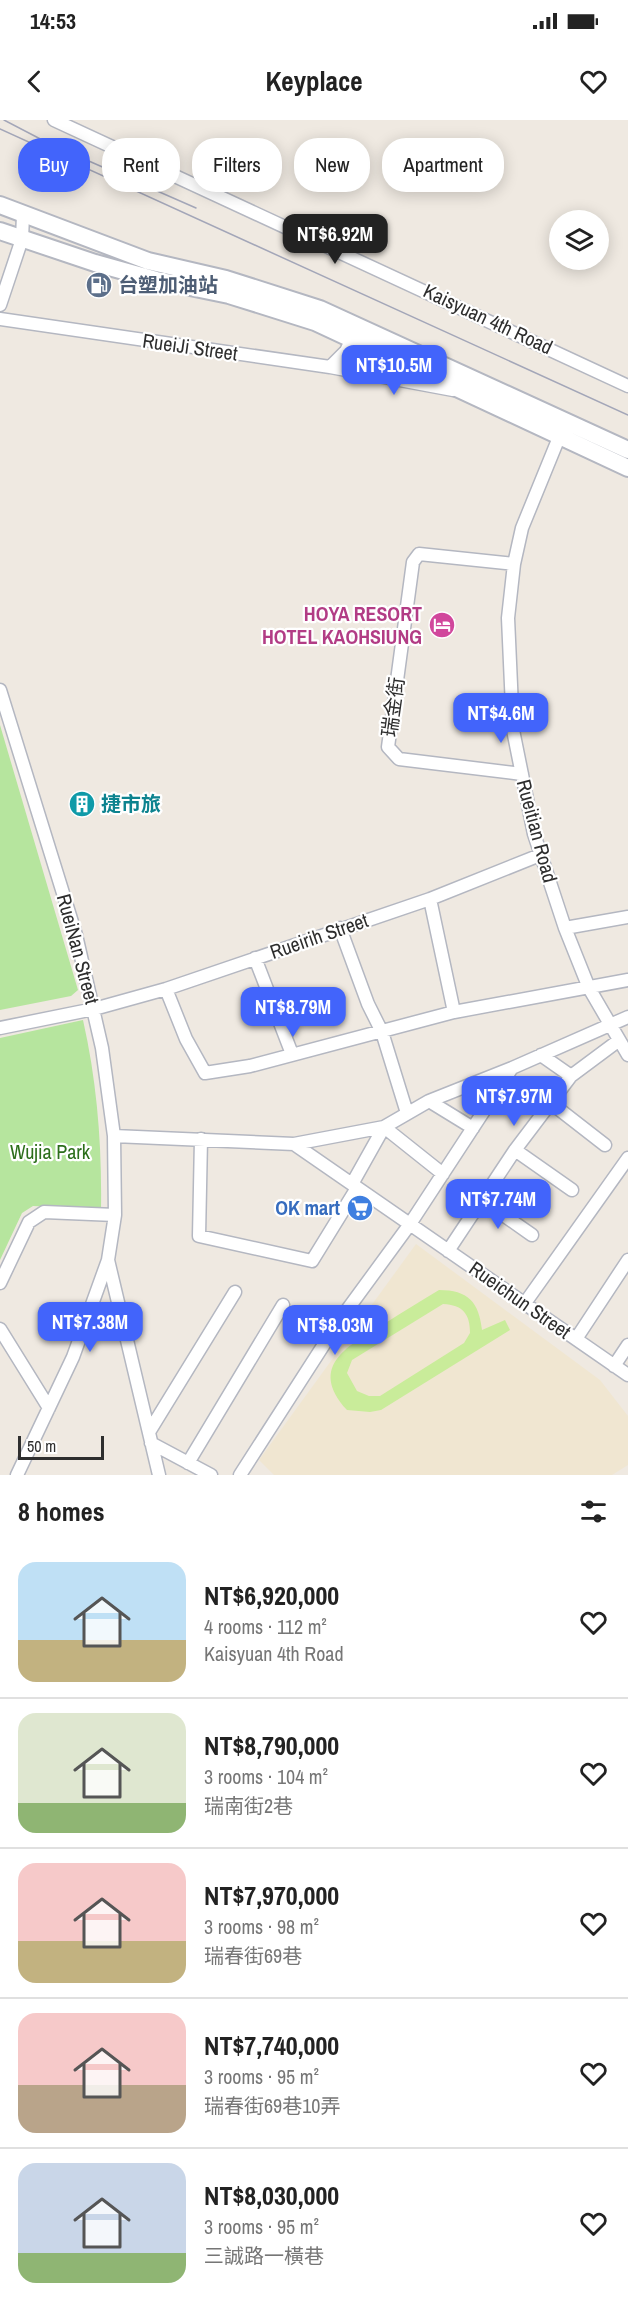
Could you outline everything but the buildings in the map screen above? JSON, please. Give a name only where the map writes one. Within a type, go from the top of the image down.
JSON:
[{"type":"street","name":"Kaisyuan 4th Road","points":[[54,120],[628,386]]},
{"type":"street","points":[[0,205],[148,261],[226,279],[320,309],[355,332],[463,391],[628,468]]},
{"type":"street","points":[[0,305],[22,239],[23,215]]},
{"type":"street","points":[[0,231],[52,251],[156,280],[229,295],[355,332],[567,421],[628,450]]},
{"type":"street","name":"RueiJi Street","points":[[0,320],[330,367]]},
{"type":"street","points":[[330,367],[346,351],[355,332]]},
{"type":"street","points":[[330,367],[421,386],[463,391]]},
{"type":"street","name":"Rueitian Road","points":[[567,421],[558,435],[522,528],[514,564],[508,618],[513,730],[540,855],[565,928],[589,988],[628,1055]]},
{"type":"street","name":"瑞金街","points":[[514,564],[419,554],[413,562],[388,747],[399,759],[522,774]]},
{"type":"street","name":"RueiNan Street","points":[[0,690],[76,934],[94,1009],[114,1136],[115,1215],[108,1260]]},
{"type":"street","name":"Rueirih Street","points":[[0,1028],[94,1009],[166,989],[430,899],[540,855]]},
{"type":"street","points":[[430,899],[454,1012]]},
{"type":"street","points":[[565,928],[628,917]]},
{"type":"street","points":[[340,928],[368,1004],[381,1032],[407,1113]]},
{"type":"street","points":[[255,958],[292,1054]]},
{"type":"street","points":[[166,989],[186,1039],[205,1073],[250,1066],[454,1012],[628,980]]},
{"type":"street","points":[[114,1136],[294,1144],[384,1127],[429,1101],[466,1084],[512,1068],[628,1017]]},
{"type":"street","points":[[448,1251],[515,1150],[571,1076],[618,1041]]},
{"type":"street","points":[[542,1055],[571,1076]]},
{"type":"street","points":[[240,1475],[339,1321],[410,1224],[512,1068]]},
{"type":"street","points":[[429,1101],[473,1128]]},
{"type":"street","points":[[551,1103],[605,1144]]},
{"type":"street","points":[[201,1139],[199,1236],[312,1262],[355,1186],[384,1127]]},
{"type":"street","points":[[384,1127],[443,1174]]},
{"type":"street","name":"Rueichun Street","points":[[294,1144],[628,1375]]},
{"type":"street","points":[[515,1150],[572,1190]]},
{"type":"street","points":[[525,1303],[628,1158]]},
{"type":"street","points":[[482,1200],[532,1235]]},
{"type":"street","points":[[0,1284],[29,1222],[44,1212],[115,1215]]},
{"type":"street","points":[[17,1475],[73,1357],[108,1260]]},
{"type":"street","points":[[108,1260],[159,1475]]},
{"type":"street","points":[[576,1339],[628,1260]]},
{"type":"street","points":[[150,1438],[235,1292]]},
{"type":"street","points":[[188,1462],[283,1305]]},
{"type":"street","points":[[0,1329],[49,1408]]},
{"type":"street","points":[[614,1366],[628,1346]]},
{"type":"street","points":[[150,1438],[211,1475]]},
{"type":"shaded area","points":[[416,1244],[600,1380],[628,1416],[628,1465],[612,1475],[274,1475],[259,1460]]},
{"type":"green space","points":[[0,725],[78,990],[71,996],[0,1010]]},
{"type":"green space","name":"Wujia Park","points":[[83,1020],[98,1114],[101,1209],[33,1206],[22,1213],[0,1260],[0,1038]]},
{"type":"green space","points":[[439,1290],[465,1295],[475,1305],[482,1330],[505,1320],[510,1330],[381,1410],[370,1412],[347,1410],[336,1395],[331,1381],[332,1369],[337,1358],[358,1340]],"holes":[[[443,1304],[464,1312],[469,1321],[470,1333],[464,1343],[380,1396],[369,1396],[357,1391],[347,1373],[352,1360]]]},
{"type":"tram line","points":[[4,120],[50,144],[196,208]]},
{"type":"tram line","points":[[0,129],[628,415]]},
{"type":"place","name":"台塑加油站","points":[[99,285]]},
{"type":"place","name":"HOYA RESORT HOTEL KAOHSIUNG","points":[[442,625]]},
{"type":"place","name":"捷市旅","points":[[82,804]]},
{"type":"place","name":"OK mart","points":[[360,1208]]}]
